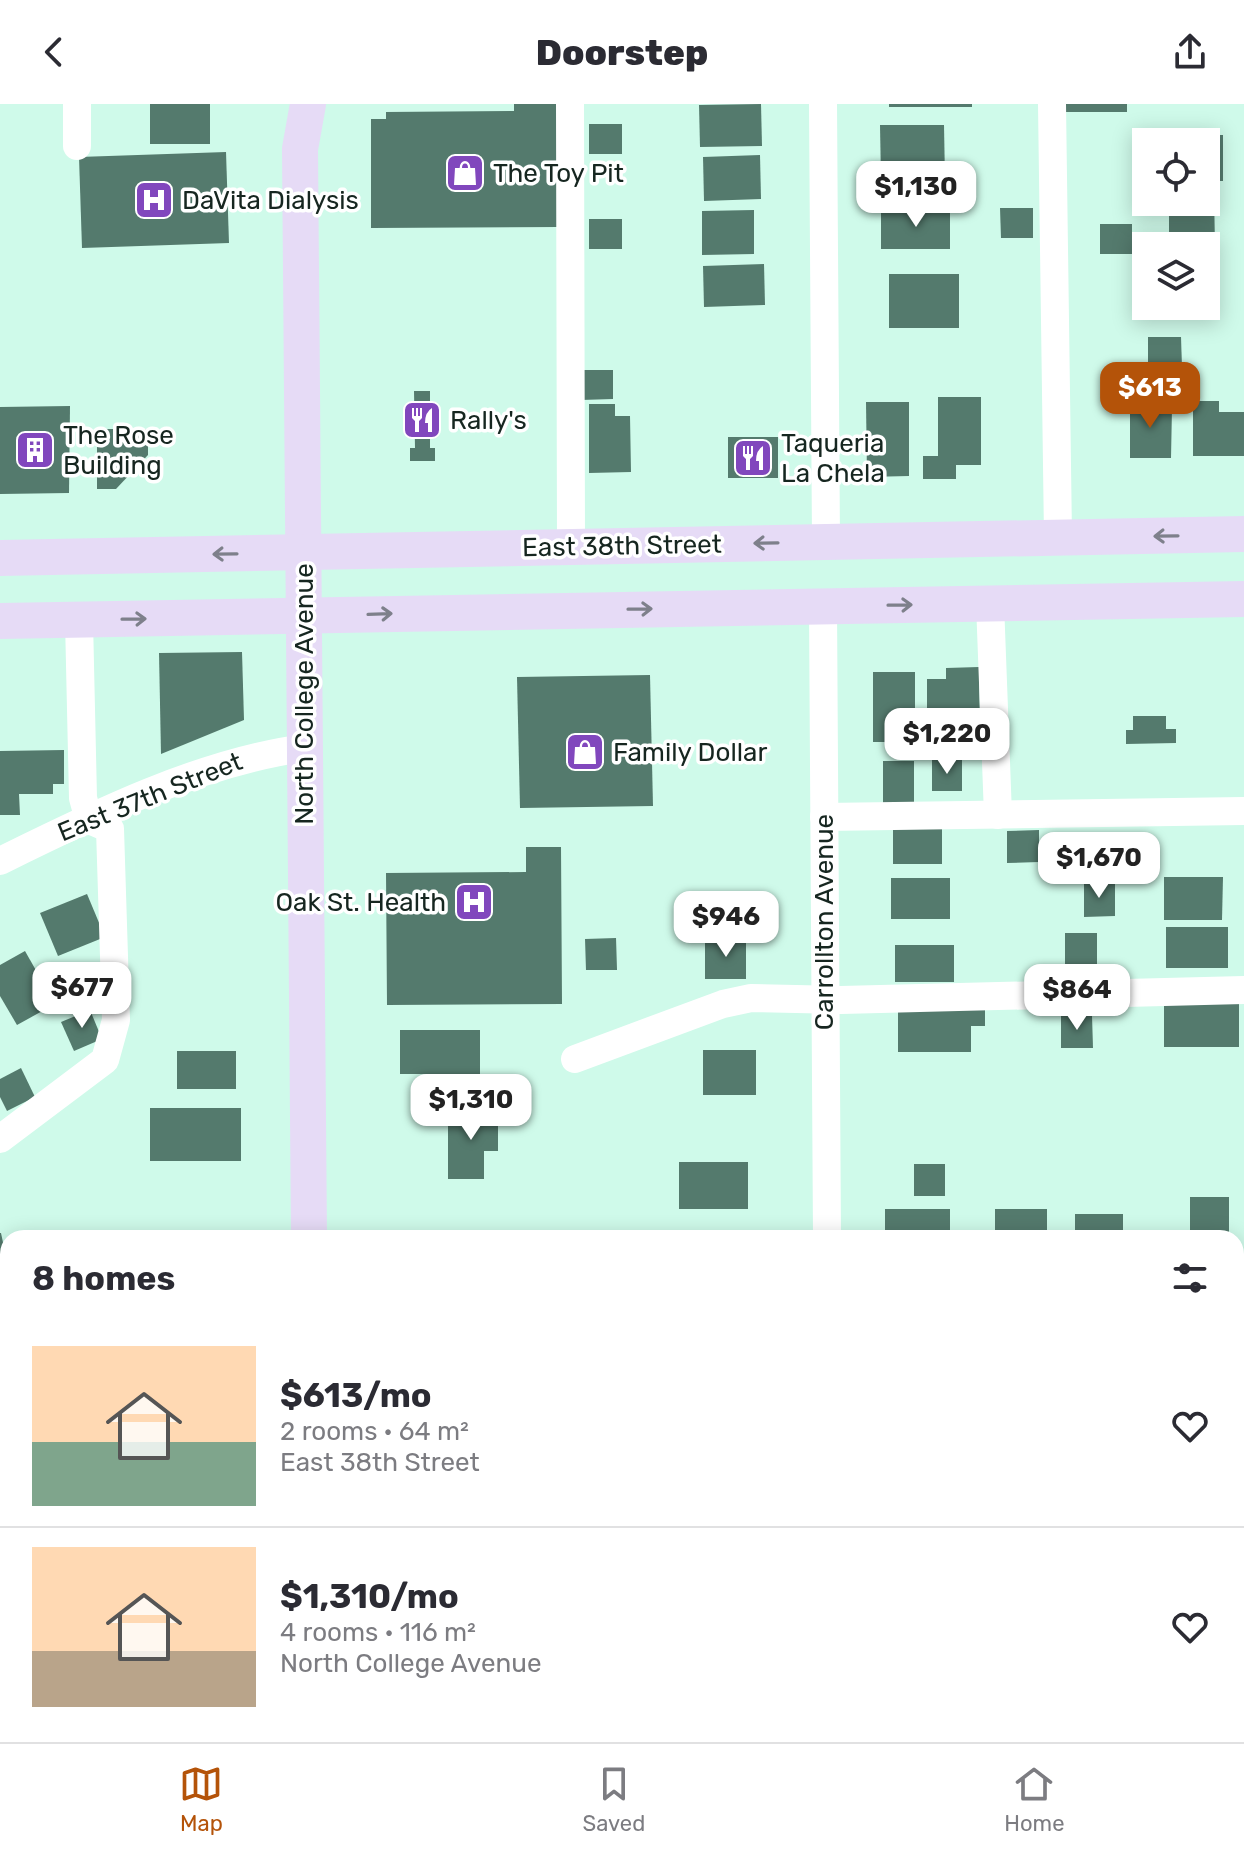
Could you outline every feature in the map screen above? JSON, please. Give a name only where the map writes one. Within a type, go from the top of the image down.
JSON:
[{"type":"main road","name":"North College Avenue","points":[[289,104],[300,149]]},
{"type":"main road","name":"North College Avenue","points":[[308,104],[300,149],[309,1230]]},
{"type":"main road","name":"East 38th Street","points":[[0,558],[1244,534]]},
{"type":"main road","points":[[0,621],[1244,599]]},
{"type":"street","points":[[77,104],[77,146]]},
{"type":"street","name":"North College Avenue","points":[[298,104],[300,149]]},
{"type":"street","points":[[570,104],[571,547]]},
{"type":"street","points":[[823,104],[826,542]]},
{"type":"street","points":[[1052,104],[1058,537]]},
{"type":"street","points":[[990,603],[998,815]]},
{"type":"street","name":"Carrollton Avenue","points":[[823,606],[827,1230]]},
{"type":"street","points":[[0,1139],[105,1060],[116,1020],[110,829],[89,820],[83,798],[79,620]]},
{"type":"street","name":"East 37th Street","points":[[0,861],[207,771],[260,754],[304,748]]},
{"type":"street","points":[[824,817],[1244,811]]},
{"type":"street","points":[[575,1059],[723,1004],[751,998],[1244,990]]},
{"type":"building","points":[[150,104],[210,104],[210,144],[150,144]]},
{"type":"building","name":"The Toy Pit","points":[[514,104],[558,104],[559,227],[371,228],[371,119],[386,119],[386,112],[514,111]]},
{"type":"building","points":[[761,104],[762,146],[700,147],[699,105]]},
{"type":"building","points":[[889,104],[972,104],[972,107],[889,107]]},
{"type":"building","points":[[1065,104],[1127,104],[1127,112],[1065,112]]},
{"type":"building","points":[[589,124],[622,124],[622,154],[589,154]]},
{"type":"building","points":[[880,125],[944,125],[945,180],[881,180]]},
{"type":"building","points":[[1220,135],[1223,135],[1223,181],[1220,181]]},
{"type":"building","name":"DaVita Dialysis","points":[[226,152],[229,243],[82,248],[79,157]]},
{"type":"building","points":[[760,155],[761,199],[704,201],[703,157]]},
{"type":"building","points":[[1000,208],[1033,208],[1033,238],[1001,238]]},
{"type":"building","points":[[950,209],[950,249],[881,249],[881,210]]},
{"type":"building","points":[[754,210],[754,254],[702,255],[702,211]]},
{"type":"building","points":[[1169,216],[1214,216],[1215,232],[1169,232]]},
{"type":"building","points":[[589,219],[622,219],[622,249],[589,249]]},
{"type":"building","points":[[1100,224],[1132,224],[1132,254],[1100,254]]},
{"type":"building","points":[[764,264],[765,305],[704,307],[703,266]]},
{"type":"building","points":[[889,274],[959,274],[959,328],[889,328]]},
{"type":"building","points":[[1148,337],[1181,337],[1182,367],[1148,367]]},
{"type":"building","points":[[581,370],[613,370],[613,399],[581,400]]},
{"type":"building","name":"Rally's","points":[[414,391],[430,391],[430,448],[435,448],[435,461],[410,461],[410,448],[415,448]]},
{"type":"building","points":[[938,397],[981,397],[981,465],[956,465],[956,479],[923,479],[923,456],[938,456]]},
{"type":"building","points":[[1130,399],[1155,399],[1155,408],[1172,408],[1171,458],[1130,458]]},
{"type":"building","points":[[1193,401],[1219,401],[1219,412],[1244,412],[1244,456],[1193,456]]},
{"type":"building","points":[[866,402],[909,402],[909,476],[867,477]]},
{"type":"building","points":[[589,404],[615,404],[615,416],[630,416],[631,472],[589,473]]},
{"type":"building","name":"The Rose Building","points":[[70,406],[69,493],[0,494],[0,407]]},
{"type":"building","points":[[97,429],[148,429],[148,455],[116,489],[97,489]]},
{"type":"building","name":"Taqueria La Chela","points":[[728,437],[778,437],[778,478],[728,478]]},
{"type":"building","points":[[242,652],[244,720],[161,754],[159,653]]},
{"type":"building","points":[[979,667],[980,731],[952,731],[953,740],[927,740],[927,679],[946,679],[946,668]]},
{"type":"building","points":[[873,672],[915,672],[915,742],[873,742]]},
{"type":"building","name":"Family Dollar","points":[[650,675],[653,806],[520,808],[517,677]]},
{"type":"building","points":[[1133,716],[1166,716],[1166,729],[1176,729],[1176,743],[1126,744],[1126,730],[1133,730]]},
{"type":"building","points":[[64,750],[64,784],[53,784],[53,794],[19,794],[20,815],[0,815],[0,751]]},
{"type":"building","points":[[932,760],[962,760],[962,791],[932,791]]},
{"type":"building","points":[[883,761],[914,761],[914,805],[883,805]]},
{"type":"building","points":[[893,826],[942,826],[942,864],[893,864]]},
{"type":"building","points":[[1039,830],[1039,862],[1007,863],[1007,831]]},
{"type":"building","name":"Oak St. Health","points":[[526,847],[561,847],[562,1004],[387,1005],[386,873],[526,872]]},
{"type":"building","points":[[1164,877],[1223,877],[1222,920],[1164,920]]},
{"type":"building","points":[[891,878],[950,878],[950,919],[891,919]]},
{"type":"building","points":[[1084,884],[1115,884],[1115,916],[1084,917]]},
{"type":"building","points":[[87,894],[105,937],[58,956],[40,913]]},
{"type":"building","points":[[1166,927],[1228,927],[1228,968],[1166,968]]},
{"type":"building","points":[[1065,933],[1097,933],[1097,965],[1065,965]]},
{"type":"building","points":[[616,938],[617,970],[586,970],[585,939]]},
{"type":"building","points":[[705,939],[746,939],[746,979],[705,979]]},
{"type":"building","points":[[895,945],[954,945],[954,982],[895,982]]},
{"type":"building","points":[[25,951],[55,1004],[17,1025],[0,996],[0,965]]},
{"type":"building","points":[[1164,1003],[1239,1003],[1239,1047],[1164,1047]]},
{"type":"building","points":[[898,1008],[985,1008],[985,1026],[971,1026],[971,1052],[898,1052]]},
{"type":"building","points":[[90,1010],[102,1039],[74,1051],[61,1022]]},
{"type":"building","points":[[1092,1015],[1093,1048],[1061,1048],[1061,1016]]},
{"type":"building","points":[[400,1030],[480,1030],[480,1074],[400,1074]]},
{"type":"building","points":[[703,1050],[756,1050],[756,1095],[703,1095]]},
{"type":"building","points":[[177,1051],[236,1051],[236,1089],[177,1089]]},
{"type":"building","points":[[21,1068],[35,1097],[7,1111],[0,1097],[0,1079]]},
{"type":"building","points":[[150,1108],[241,1108],[241,1161],[150,1161]]},
{"type":"building","points":[[448,1111],[498,1111],[498,1151],[484,1151],[484,1179],[448,1179]]},
{"type":"building","points":[[679,1162],[748,1162],[748,1209],[679,1209]]},
{"type":"building","points":[[914,1164],[945,1164],[945,1196],[914,1196]]},
{"type":"building","points":[[1190,1197],[1229,1197],[1229,1230],[1190,1230]]},
{"type":"building","points":[[885,1209],[950,1209],[950,1230],[885,1230]]},
{"type":"building","points":[[995,1209],[1047,1209],[1047,1230],[995,1230]]},
{"type":"building","points":[[1075,1214],[1123,1214],[1123,1230],[1075,1230]]},
{"type":"place","name":"The Toy Pit","points":[[465,173]]},
{"type":"place","name":"DaVita Dialysis","points":[[154,200]]},
{"type":"place","name":"Rally's","points":[[422,420]]},
{"type":"place","name":"The Rose Building","points":[[35,450]]},
{"type":"place","name":"Taqueria La Chela","points":[[753,458]]},
{"type":"place","name":"Family Dollar","points":[[585,752]]},
{"type":"place","name":"Oak St. Health","points":[[474,902]]}]
